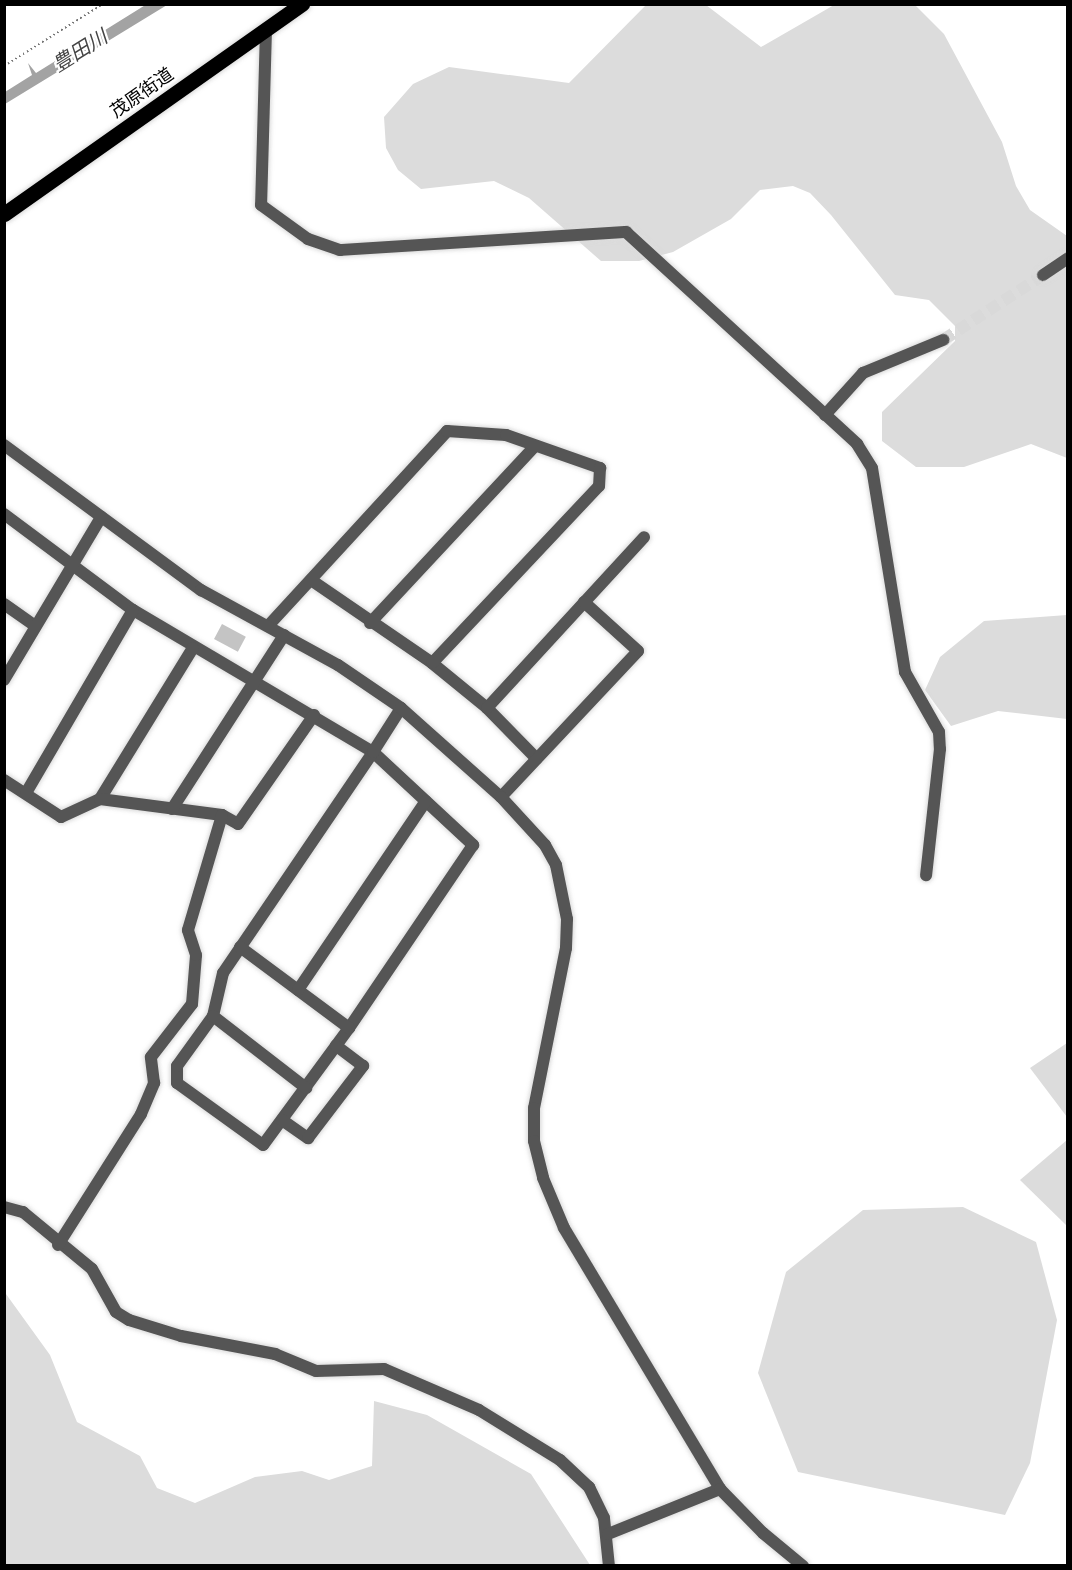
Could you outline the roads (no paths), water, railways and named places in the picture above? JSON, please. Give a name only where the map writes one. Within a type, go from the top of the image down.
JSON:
[{"type":"main road","name":"茂原街道","points":[[4,214],[302,4]]},
{"type":"street","points":[[266,29],[261,205],[308,239],[340,250],[626,232],[857,444],[872,468],[905,672],[939,732],[940,749],[926,875]]},
{"type":"street","points":[[1043,275],[1068,258]]},
{"type":"street","points":[[825,415],[863,373],[943,340]]},
{"type":"street","points":[[268,626],[447,431],[506,435],[534,447],[600,468],[599,486],[432,663]]},
{"type":"street","points":[[4,445],[201,590],[284,635],[401,708],[501,797],[534,830],[556,865],[567,919],[566,948],[534,1108],[534,1141],[543,1178],[564,1228],[720,1489],[763,1533],[803,1566]]},
{"type":"street","points":[[370,623],[534,447]]},
{"type":"street","points":[[4,514],[133,610],[193,648],[314,715],[373,752],[473,845],[336,1047],[263,1144],[177,1083],[177,1066],[213,1016],[223,973],[373,752],[401,708]]},
{"type":"street","points":[[4,680],[101,517]]},
{"type":"street","points":[[487,708],[644,537]]},
{"type":"street","points":[[311,580],[370,623],[432,663],[487,708],[537,759]]},
{"type":"street","points":[[501,797],[638,651],[584,602]]},
{"type":"street","points":[[4,604],[35,626]]},
{"type":"street","points":[[26,794],[133,610]]},
{"type":"street","points":[[172,809],[252,681],[284,635]]},
{"type":"street","points":[[100,799],[193,648]]},
{"type":"street","points":[[4,780],[61,817],[100,799],[222,815],[238,824],[314,715]]},
{"type":"street","points":[[298,990],[426,801]]},
{"type":"street","points":[[58,1245],[141,1114],[154,1083],[151,1057],[192,1004],[196,955],[188,930],[222,815]]},
{"type":"street","points":[[240,947],[349,1028]]},
{"type":"street","points":[[213,1016],[306,1088]]},
{"type":"street","points":[[282,1119],[308,1138],[363,1066],[336,1047]]},
{"type":"street","points":[[4,1207],[23,1212],[58,1245],[92,1269],[116,1312],[129,1320],[181,1336],[275,1354],[316,1371],[384,1369],[479,1410],[560,1460],[589,1487],[608,1534],[609,1566]]},
{"type":"street","points":[[608,1534],[720,1489]]},
{"type":"water","name":"豊田川","points":[[147,4],[167,5],[5,104],[5,92],[32,75],[28,63],[36,73]]},
{"type":"tunnel","points":[[943,340],[1043,275]]}]
